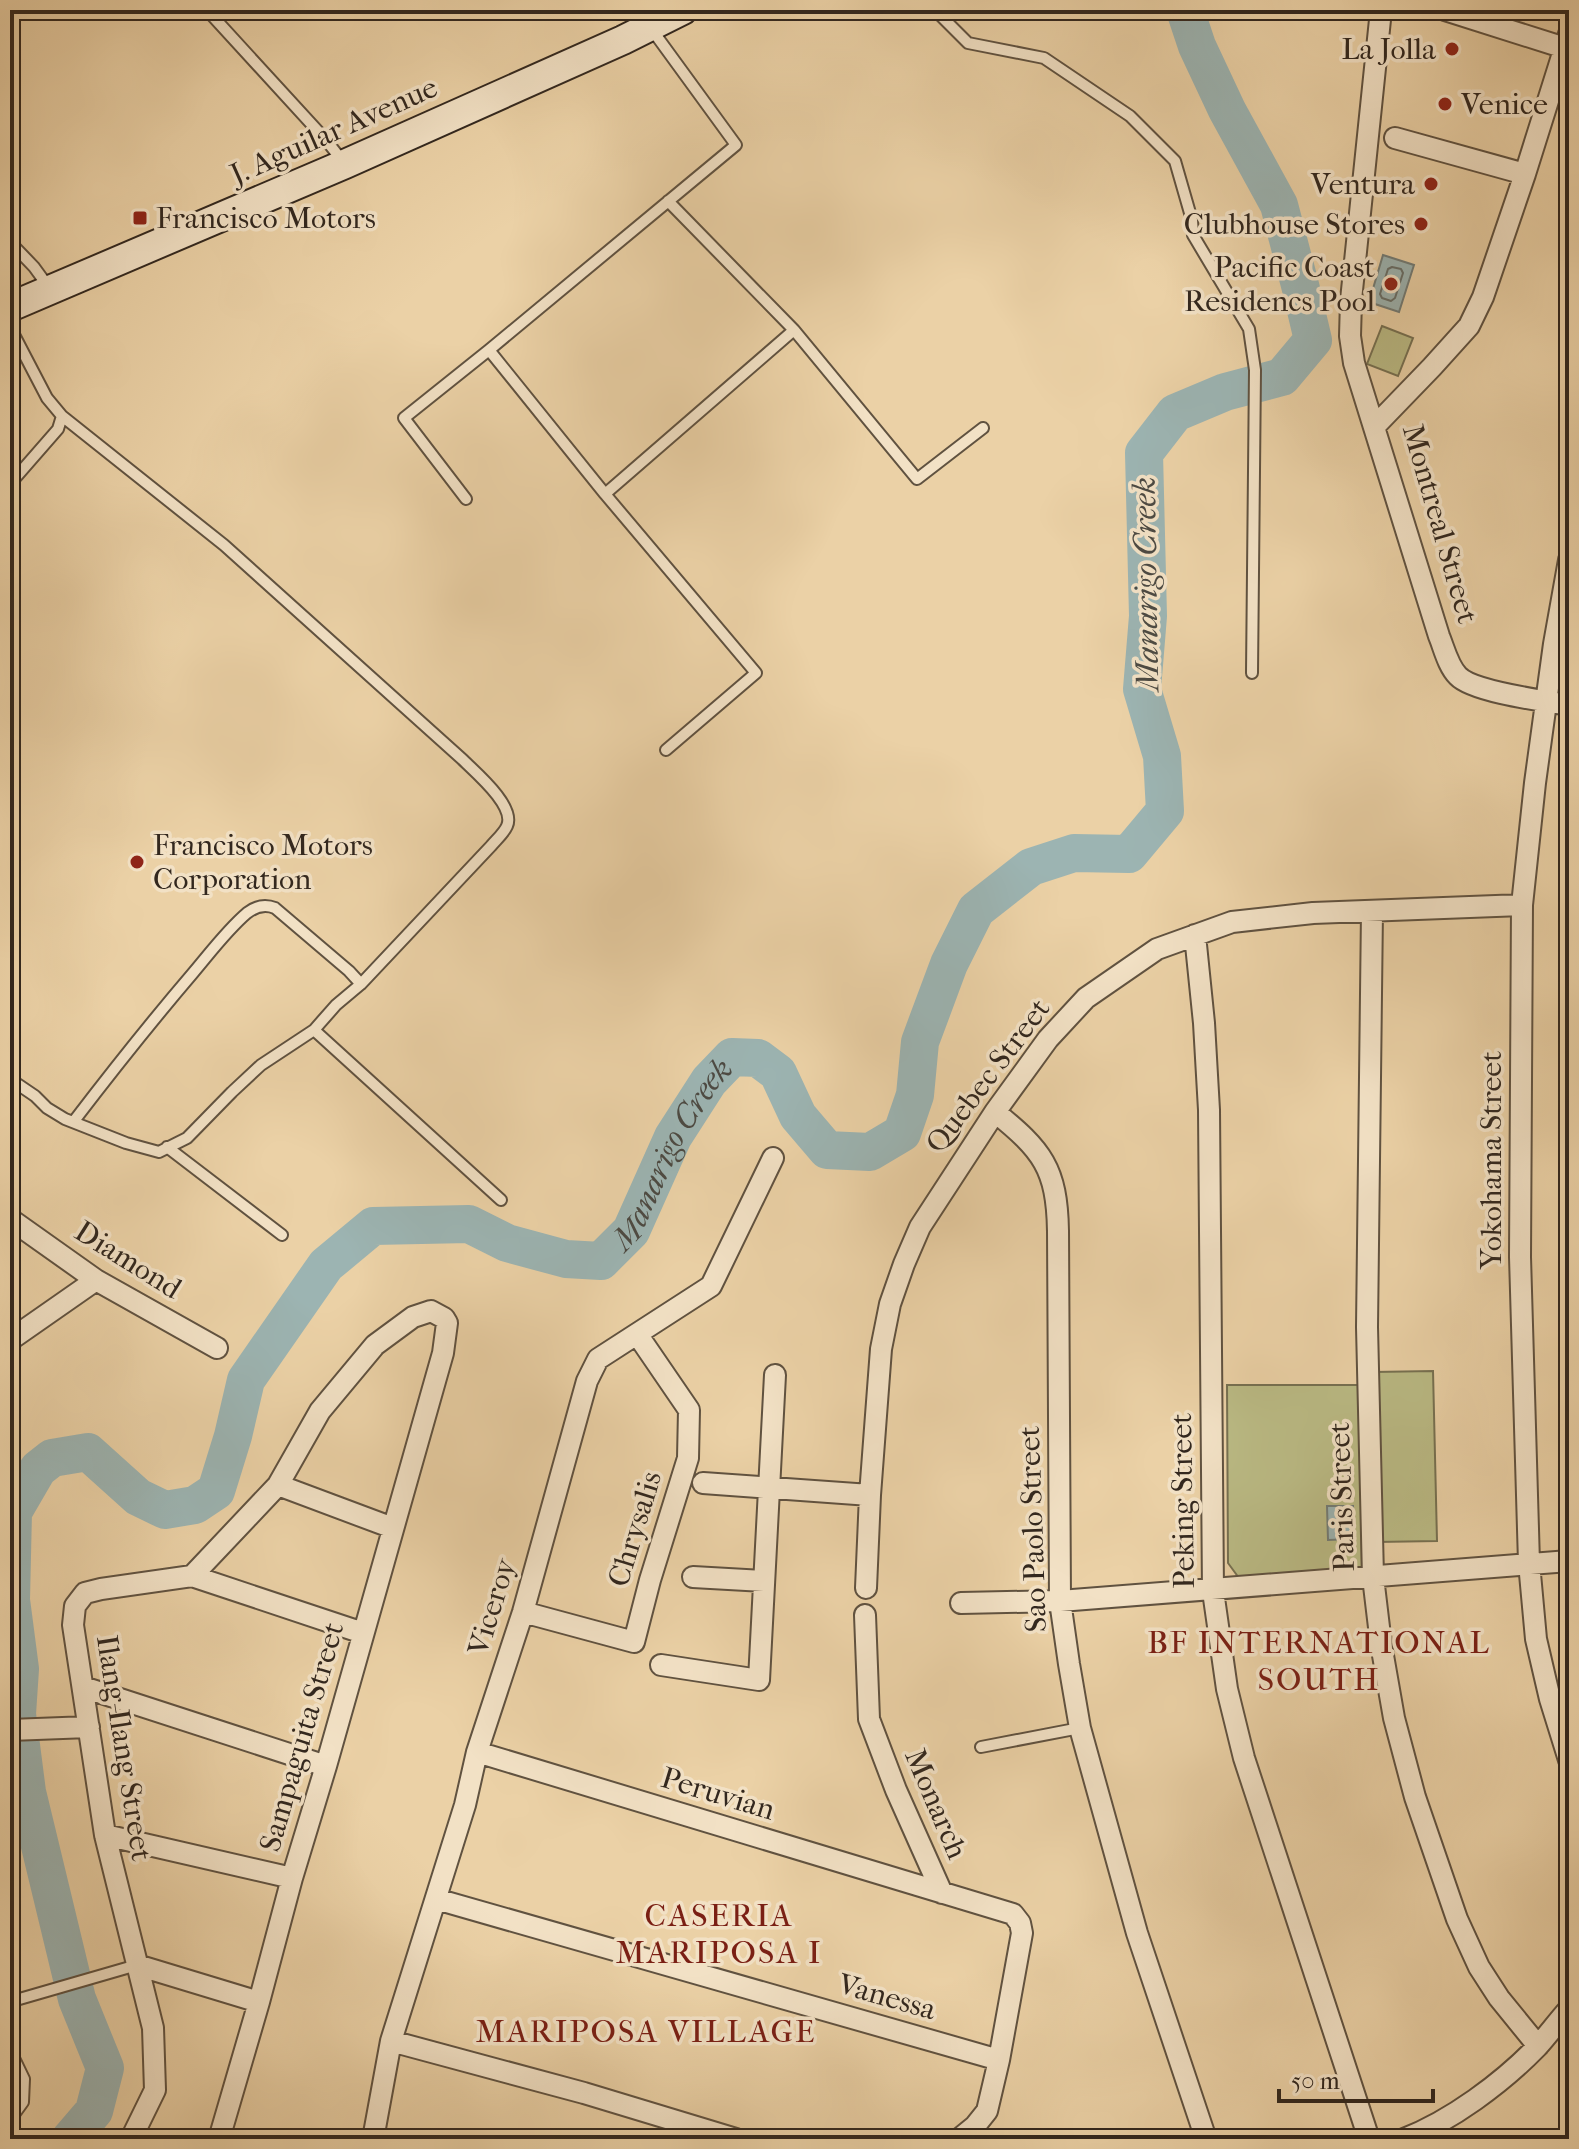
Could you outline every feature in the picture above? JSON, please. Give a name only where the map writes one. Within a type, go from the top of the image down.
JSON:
[{"type":"main road","name":"J. Aguilar Avenue","points":[[10,307],[345,164],[645,18],[683,10]]},
{"type":"street","points":[[1375,426],[1354,363],[1350,336],[1351,300],[1381,10]]},
{"type":"street","points":[[1445,10],[1567,41]]},
{"type":"street","name":"Montreal Street","points":[[1567,41],[1483,297],[1469,326],[1375,426],[1439,636],[1453,669],[1473,686],[1569,705]]},
{"type":"street","points":[[1395,138],[1525,174]]},
{"type":"street","name":"Yokohama Street","points":[[1569,560],[1529,827],[1522,905],[1520,1257],[1529,1563],[1536,1639],[1569,1760]]},
{"type":"street","name":"Quebec Street","points":[[866,1588],[881,1349],[890,1304],[920,1227],[945,1185],[1048,1039],[1086,998],[1157,949],[1232,922],[1313,913],[1522,905]]},
{"type":"street","name":"Paris Street","points":[[1372,911],[1367,1327],[1373,1577],[1381,1644],[1394,1718],[1439,1873],[1479,1967],[1507,2009],[1538,2046]]},
{"type":"street","name":"Peking Street","points":[[1195,935],[1209,1110],[1213,1591],[1227,1689],[1244,1758],[1369,2139]]},
{"type":"street","name":"Sao Paolo Street","points":[[995,1112],[1025,1137],[1042,1157],[1052,1180],[1058,1207],[1060,1601],[1080,1728],[1137,1933],[1206,2139]]},
{"type":"street","name":"Viceroy","points":[[373,2139],[391,2041],[465,1805],[477,1752],[523,1612],[587,1381],[598,1359],[711,1286],[773,1158]]},
{"type":"street","name":"Diamond","points":[[10,1219],[96,1280],[217,1348]]},
{"type":"street","points":[[10,1340],[96,1280]]},
{"type":"street","name":"Sampaguita Street","points":[[219,2139],[443,1353],[447,1323],[444,1318],[431,1311],[413,1317],[375,1345],[320,1411],[278,1485]]},
{"type":"street","name":"Chrysalis","points":[[523,1612],[634,1642],[688,1458],[689,1410],[637,1334]]},
{"type":"street","points":[[661,1665],[759,1680],[775,1375]]},
{"type":"street","points":[[703,1483],[870,1495]]},
{"type":"street","points":[[363,1633],[192,1576],[278,1485],[393,1528]]},
{"type":"street","points":[[961,1603],[1060,1601],[1213,1591],[1569,1561]]},
{"type":"street","name":"Ilang-Ilang Street","points":[[131,2139],[155,2090],[153,2028],[105,1835],[73,1625],[75,1606],[85,1593],[192,1576]]},
{"type":"street","points":[[693,1577],[764,1581]]},
{"type":"street","name":"Monarch","points":[[865,1615],[869,1719],[896,1790],[942,1893],[1013,1914],[1020,1923],[1022,1933],[987,2111],[959,2139]]},
{"type":"street","points":[[83,1687],[326,1766]]},
{"type":"street","points":[[10,1730],[89,1727]]},
{"type":"street","name":"Peruvian","points":[[477,1752],[942,1893]]},
{"type":"street","points":[[105,1835],[292,1878]]},
{"type":"street","name":"Vanessa","points":[[436,1899],[999,2060]]},
{"type":"street","points":[[137,1965],[259,2002]]},
{"type":"street","points":[[1404,2139],[1459,2109],[1505,2077],[1538,2046],[1569,2009]]},
{"type":"street","points":[[391,2041],[584,2093],[736,2139]]},
{"type":"lane","points":[[207,10],[345,164]]},
{"type":"lane","points":[[935,10],[968,43],[1044,58],[1130,116],[1175,161],[1192,220],[1193,235],[1249,329],[1255,370],[1252,673]]},
{"type":"lane","points":[[466,499],[404,418],[736,145],[645,18]]},
{"type":"lane","points":[[668,201],[794,330],[917,479],[983,428]]},
{"type":"lane","points":[[10,242],[52,291]]},
{"type":"lane","points":[[10,327],[47,398],[62,416],[224,545],[462,759],[500,800],[508,819],[507,827],[491,846],[361,984],[336,1005],[314,1030],[261,1065],[187,1138],[159,1152],[140,1148],[65,1119],[10,1079]]},
{"type":"lane","points":[[605,494],[794,330]]},
{"type":"lane","points":[[489,350],[756,673],[666,750]]},
{"type":"lane","points":[[10,484],[58,429],[62,416]]},
{"type":"lane","points":[[74,1121],[139,1036],[226,934],[255,908],[268,905],[275,908],[361,984]]},
{"type":"lane","points":[[314,1030],[501,1200]]},
{"type":"lane","points":[[167,1147],[282,1235]]},
{"type":"lane","points":[[981,1747],[1080,1728]]},
{"type":"lane","points":[[10,2006],[16,2000],[137,1965]]},
{"type":"lane","points":[[10,2050],[24,2079],[23,2102],[10,2120]]},
{"type":"green space","points":[[1382,326],[1413,338],[1398,376],[1367,364]]},
{"type":"green space","points":[[1433,1371],[1437,1541],[1377,1542],[1374,1372]]},
{"type":"green space","points":[[1227,1385],[1360,1385],[1362,1569],[1239,1578],[1228,1563]]},
{"type":"water","name":"Pacific Coast Residencs Pool","points":[[1383,255],[1414,265],[1399,312],[1369,302]]},
{"type":"water","points":[[1327,1506],[1353,1506],[1354,1539],[1328,1540]]},
{"type":"waterway","name":"Manarigo Creek","points":[[70,2139],[94,2111],[105,2068],[77,1999],[27,1792],[17,1714],[20,1669],[11,1600],[13,1512],[38,1469],[52,1458],[88,1452],[138,1497],[165,1510],[195,1505],[216,1491],[246,1380],[326,1265],[373,1226],[469,1224],[507,1243],[566,1259],[601,1261],[631,1231],[673,1137],[709,1081],[732,1057],[758,1058],[778,1073],[798,1116],[827,1150],[870,1152],[902,1133],[915,1095],[920,1042],[949,964],[976,910],[1031,867],[1074,853],[1129,854],[1165,811],[1162,756],[1142,689],[1148,616],[1144,453],[1175,413],[1225,392],[1282,377],[1313,340],[1279,205],[1227,110],[1197,46],[1185,10]]},
{"type":"place","name":"La Jolla","points":[[1452,49]]},
{"type":"place","name":"Venice","points":[[1445,104]]},
{"type":"place","name":"Ventura","points":[[1431,184]]},
{"type":"place","name":"Francisco Motors","points":[[140,218]]},
{"type":"place","name":"Clubhouse Stores","points":[[1421,224]]},
{"type":"place","name":"Pacific Coast Residencs Pool","points":[[1391,284]]},
{"type":"place","name":"Francisco Motors Corporation","points":[[137,862]]},
{"type":"district","name":"BF INTERNATIONAL SOUTH","points":[[1319,1660]]},
{"type":"district","name":"CASERIA MARIPOSA I","points":[[719,1934]]},
{"type":"district","name":"MARIPOSA VILLAGE","points":[[646,2031]]}]
